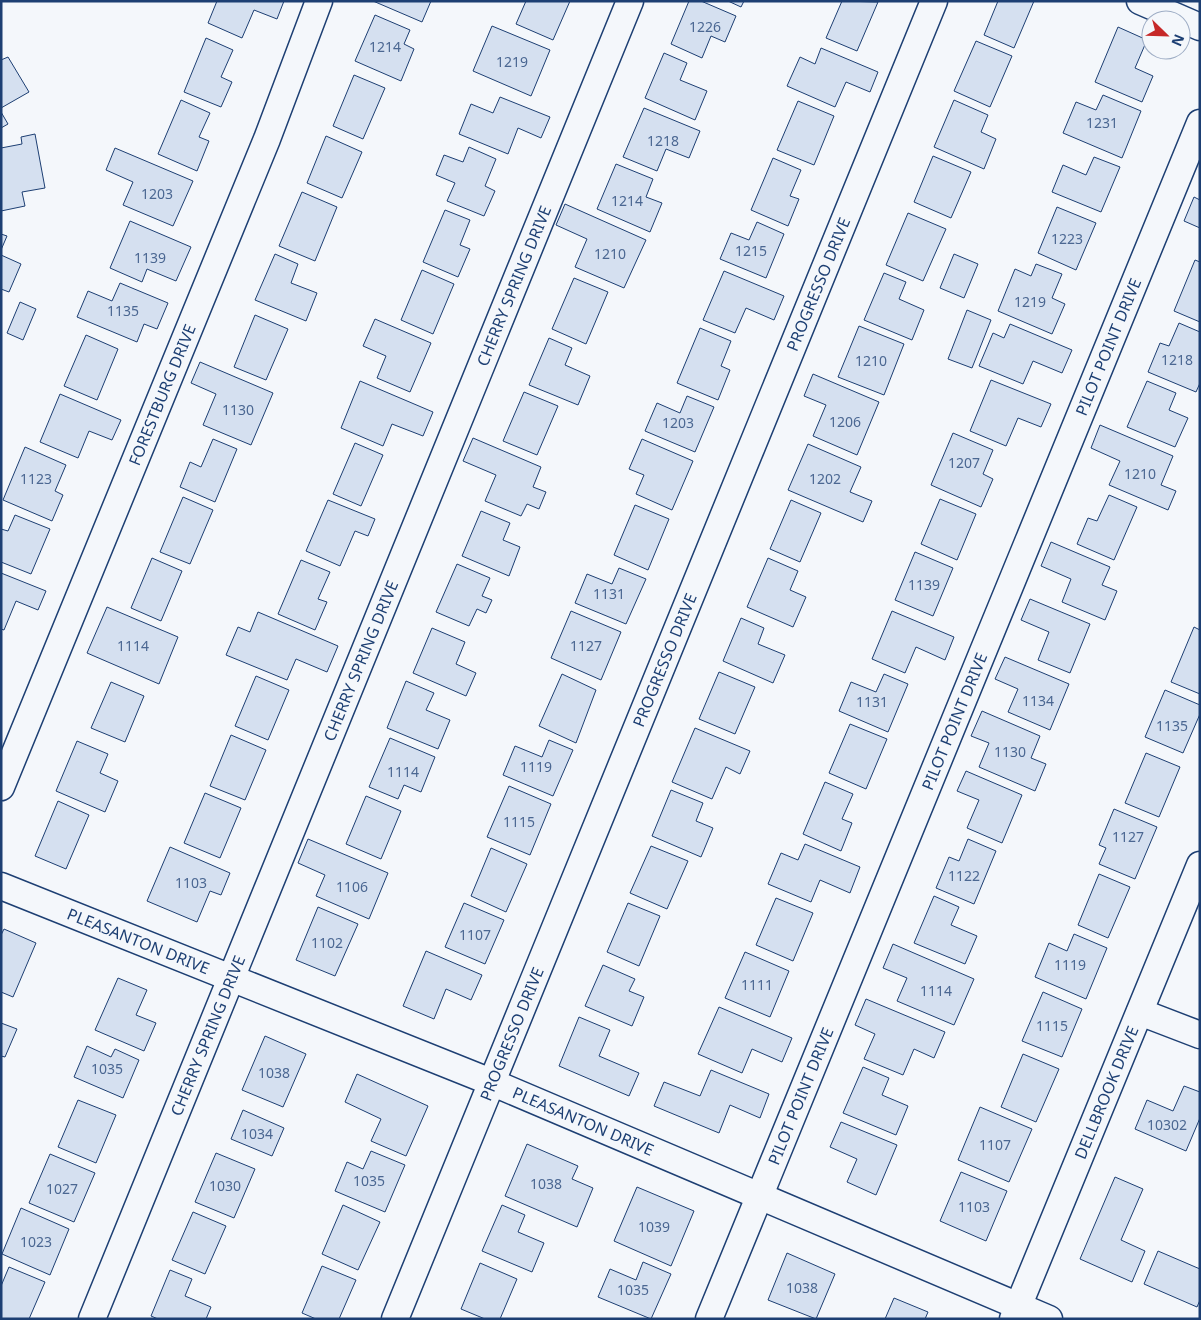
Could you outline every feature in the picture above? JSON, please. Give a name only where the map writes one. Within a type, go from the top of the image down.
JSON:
[{"type":"street","name":"FORESTBURG DRIVE","points":[[1,788],[270,129],[319,1]]},
{"type":"street","name":"CHERRY SPRING DRIVE","points":[[92,1319],[630,1]]},
{"type":"street","name":"PROGRESSO DRIVE","points":[[395,1319],[934,1]]},
{"type":"street","points":[[1140,1],[1200,27]]},
{"type":"street","name":"PILOT POINT DRIVE","points":[[709,1319],[1200,123]]},
{"type":"street","name":"DELLBROOK DRIVE","points":[[1016,1313],[1200,865]]},
{"type":"street","name":"PLEASANTON DRIVE","points":[[1,886],[230,980],[491,1082],[760,1197],[1016,1313],[1049,1319]]},
{"type":"street","points":[[1140,1012],[1200,1035]]},
{"type":"building","points":[[217,1],[284,1],[277,19],[254,10],[242,38],[208,23]]},
{"type":"building","points":[[373,1],[431,1],[422,22]]},
{"type":"building","points":[[526,1],[570,1],[553,40],[516,24]]},
{"type":"building","points":[[689,1],[701,1],[736,16],[725,42],[711,36],[702,58],[671,44]]},
{"type":"building","points":[[728,1],[744,1],[741,7]]},
{"type":"building","points":[[842,1],[878,2],[857,51],[826,38]]},
{"type":"building","points":[[998,1],[1034,1],[1014,48],[984,35]]},
{"type":"building","points":[[375,15],[410,30],[404,44],[414,49],[401,81],[355,61]]},
{"type":"building","points":[[492,26],[550,50],[531,96],[473,71]]},
{"type":"building","points":[[1118,27],[1141,37],[1141,54],[1135,68],[1153,76],[1142,102],[1095,82]]},
{"type":"building","points":[[206,38],[233,50],[221,77],[232,82],[221,107],[184,92]]},
{"type":"building","points":[[976,41],[1012,56],[990,107],[954,91]]},
{"type":"building","points":[[821,48],[878,72],[870,92],[846,82],[835,107],[787,86],[800,57],[815,64]]},
{"type":"building","points":[[664,53],[687,63],[680,80],[707,91],[695,120],[645,98]]},
{"type":"building","points":[[8,57],[29,92],[1,108],[1,60]]},
{"type":"building","points":[[354,75],[385,88],[363,139],[333,126]]},
{"type":"building","points":[[1103,95],[1141,111],[1122,158],[1063,133],[1076,102],[1096,110]]},
{"type":"building","points":[[500,97],[550,117],[541,138],[518,128],[508,154],[459,134],[471,104],[493,113]]},
{"type":"building","points":[[181,100],[210,113],[199,137],[209,141],[197,171],[158,154]]},
{"type":"building","points":[[954,100],[988,115],[981,132],[996,139],[984,169],[934,147]]},
{"type":"building","points":[[798,101],[834,116],[814,165],[777,150]]},
{"type":"building","points":[[644,108],[700,131],[689,158],[666,149],[657,171],[623,157]]},
{"type":"building","points":[[1,112],[8,124],[1,128]]},
{"type":"building","points":[[35,134],[45,188],[22,192],[25,206],[1,211],[1,148],[22,144],[21,137]]},
{"type":"building","points":[[326,136],[362,152],[342,198],[307,183]]},
{"type":"building","points":[[469,147],[496,159],[485,186],[495,191],[484,216],[447,201],[455,183],[436,175],[444,155],[463,162]]},
{"type":"building","points":[[115,148],[193,181],[173,226],[123,205],[133,182],[106,170]]},
{"type":"building","points":[[933,156],[971,172],[951,218],[914,202]]},
{"type":"building","points":[[1094,157],[1120,167],[1101,212],[1052,192],[1063,165],[1086,175]]},
{"type":"building","points":[[773,158],[801,170],[790,196],[799,199],[788,226],[751,210]]},
{"type":"building","points":[[616,164],[653,179],[646,197],[662,203],[650,232],[597,209]]},
{"type":"building","points":[[302,192],[337,207],[315,261],[279,246]]},
{"type":"building","points":[[1194,197],[1200,200],[1200,228],[1184,221]]},
{"type":"building","points":[[565,204],[646,240],[624,288],[575,267],[587,239],[556,225]]},
{"type":"building","points":[[1057,207],[1096,223],[1076,270],[1038,253]]},
{"type":"building","points":[[445,210],[470,220],[460,245],[470,249],[458,277],[423,262]]},
{"type":"building","points":[[908,213],[946,229],[923,281],[886,265]]},
{"type":"building","points":[[130,221],[191,247],[176,281],[147,269],[142,282],[110,268]]},
{"type":"building","points":[[757,222],[784,234],[766,278],[720,259],[731,233],[749,240]]},
{"type":"building","points":[[1,234],[7,236],[1,250]]},
{"type":"building","points":[[275,254],[298,264],[291,283],[317,293],[306,321],[255,300]]},
{"type":"building","points":[[954,254],[978,264],[964,298],[940,288]]},
{"type":"building","points":[[1,255],[21,264],[9,292],[1,289]]},
{"type":"building","points":[[1195,260],[1200,262],[1200,322],[1174,311]]},
{"type":"building","points":[[1036,264],[1062,274],[1052,298],[1065,304],[1052,334],[998,311],[1015,269],[1031,276]]},
{"type":"building","points":[[422,270],[454,284],[433,334],[401,320]]},
{"type":"building","points":[[724,271],[784,296],[774,320],[746,308],[735,333],[703,320]]},
{"type":"building","points":[[884,273],[906,282],[899,299],[924,310],[912,340],[864,320]]},
{"type":"building","points":[[574,278],[608,292],[586,344],[552,329]]},
{"type":"building","points":[[120,283],[168,303],[157,329],[144,324],[137,342],[77,317],[88,291],[112,301]]},
{"type":"building","points":[[20,302],[36,309],[23,340],[7,333]]},
{"type":"building","points":[[967,310],[991,320],[972,368],[948,359]]},
{"type":"building","points":[[255,315],[288,329],[266,380],[234,367]]},
{"type":"building","points":[[375,319],[431,343],[410,392],[377,378],[386,356],[363,346]]},
{"type":"building","points":[[1179,323],[1200,332],[1200,383],[1196,392],[1148,372],[1160,343],[1169,346]]},
{"type":"building","points":[[1010,324],[1072,350],[1062,373],[1033,361],[1023,384],[979,366],[993,333],[1004,338]]},
{"type":"building","points":[[859,326],[904,344],[884,395],[838,377]]},
{"type":"building","points":[[700,328],[731,341],[721,366],[730,370],[718,400],[677,383]]},
{"type":"building","points":[[86,335],[118,349],[97,400],[64,386]]},
{"type":"building","points":[[549,338],[572,348],[565,365],[590,376],[578,405],[529,385]]},
{"type":"building","points":[[200,362],[273,393],[251,445],[203,425],[216,394],[191,383]]},
{"type":"building","points":[[813,374],[879,402],[857,455],[813,436],[826,405],[804,396]]},
{"type":"building","points":[[991,380],[1051,404],[1041,427],[1018,418],[1006,446],[970,431]]},
{"type":"building","points":[[360,381],[433,412],[423,436],[392,424],[383,446],[341,428]]},
{"type":"building","points":[[1147,381],[1176,393],[1169,410],[1188,418],[1175,447],[1127,427]]},
{"type":"building","points":[[524,392],[558,406],[537,455],[503,441]]},
{"type":"building","points":[[60,394],[121,420],[112,440],[89,431],[78,458],[40,442]]},
{"type":"building","points":[[687,396],[714,407],[695,452],[645,431],[657,403],[680,413]]},
{"type":"building","points":[[1100,425],[1173,456],[1161,485],[1176,491],[1168,510],[1109,485],[1120,461],[1091,448]]},
{"type":"building","points":[[953,433],[993,450],[983,474],[993,479],[981,507],[931,485]]},
{"type":"building","points":[[473,438],[541,467],[533,487],[546,492],[539,509],[527,504],[521,516],[485,501],[496,475],[463,461]]},
{"type":"building","points":[[213,439],[237,449],[215,502],[180,487],[190,462],[201,467]]},
{"type":"building","points":[[642,439],[693,461],[672,510],[636,494],[644,475],[629,469]]},
{"type":"building","points":[[355,443],[383,455],[361,506],[333,494]]},
{"type":"building","points":[[808,444],[861,467],[850,492],[872,501],[863,522],[788,490]]},
{"type":"building","points":[[25,447],[66,465],[55,491],[63,495],[52,521],[3,500]]},
{"type":"building","points":[[1109,495],[1137,507],[1114,560],[1077,544],[1088,518],[1097,521]]},
{"type":"building","points":[[183,497],[213,510],[190,564],[160,552]]},
{"type":"building","points":[[940,499],[976,514],[957,560],[921,544]]},
{"type":"building","points":[[328,500],[375,519],[368,536],[355,531],[340,566],[306,551]]},
{"type":"building","points":[[791,500],[821,513],[800,562],[770,549]]},
{"type":"building","points":[[635,505],[669,519],[648,570],[614,555]]},
{"type":"building","points":[[481,511],[510,523],[503,540],[520,547],[509,576],[462,556]]},
{"type":"building","points":[[15,515],[50,529],[31,574],[1,562],[1,529],[8,531]]},
{"type":"building","points":[[1051,542],[1110,567],[1102,585],[1117,591],[1105,620],[1062,602],[1071,579],[1041,566]]},
{"type":"building","points":[[915,552],[953,568],[933,616],[895,600]]},
{"type":"building","points":[[152,558],[182,571],[161,621],[131,608]]},
{"type":"building","points":[[768,558],[798,571],[790,590],[806,597],[793,627],[747,607]]},
{"type":"building","points":[[301,560],[330,572],[318,599],[327,602],[315,630],[278,614]]},
{"type":"building","points":[[457,564],[490,578],[482,596],[492,600],[486,613],[477,609],[469,626],[436,612]]},
{"type":"building","points":[[619,568],[646,579],[626,624],[575,603],[587,574],[612,584]]},
{"type":"building","points":[[1,573],[46,591],[38,610],[16,601],[4,630],[1,629]]},
{"type":"building","points":[[1030,599],[1090,624],[1070,673],[1038,660],[1049,632],[1021,620]]},
{"type":"building","points":[[107,607],[178,637],[159,684],[87,653]]},
{"type":"building","points":[[571,611],[621,632],[601,680],[551,658]]},
{"type":"building","points":[[892,611],[954,637],[945,660],[916,647],[905,673],[872,659]]},
{"type":"building","points":[[258,612],[338,646],[327,672],[296,659],[287,680],[226,655],[238,627],[250,632]]},
{"type":"building","points":[[741,618],[764,628],[758,644],[785,655],[773,683],[723,661]]},
{"type":"building","points":[[1194,627],[1200,630],[1200,694],[1171,682]]},
{"type":"building","points":[[432,628],[465,642],[456,664],[476,673],[466,696],[413,673]]},
{"type":"building","points":[[1005,657],[1069,684],[1050,730],[1008,712],[1018,689],[995,679]]},
{"type":"building","points":[[719,672],[755,687],[735,734],[699,719]]},
{"type":"building","points":[[562,674],[596,690],[576,743],[539,726]]},
{"type":"building","points":[[884,674],[908,684],[888,732],[839,711],[851,682],[876,692]]},
{"type":"building","points":[[256,676],[289,690],[268,740],[235,726]]},
{"type":"building","points":[[406,681],[434,693],[426,710],[450,720],[438,749],[387,728]]},
{"type":"building","points":[[111,682],[144,696],[125,742],[91,728]]},
{"type":"building","points":[[1165,690],[1200,705],[1200,714],[1183,753],[1145,737]]},
{"type":"building","points":[[982,711],[1040,736],[1031,758],[1046,764],[1035,791],[979,767],[989,743],[971,736]]},
{"type":"building","points":[[850,724],[887,739],[866,789],[829,773]]},
{"type":"building","points":[[695,728],[750,751],[740,774],[726,767],[712,799],[672,782]]},
{"type":"building","points":[[231,735],[266,750],[245,800],[210,786]]},
{"type":"building","points":[[390,738],[435,757],[421,792],[404,785],[398,799],[369,787]]},
{"type":"building","points":[[549,740],[573,750],[553,796],[503,775],[515,746],[542,757]]},
{"type":"building","points":[[77,741],[108,754],[100,773],[118,781],[105,812],[56,791]]},
{"type":"building","points":[[1146,753],[1180,767],[1159,817],[1125,803]]},
{"type":"building","points":[[966,771],[1022,795],[1002,843],[967,828],[979,800],[957,791]]},
{"type":"building","points":[[825,782],[853,794],[842,819],[852,823],[841,851],[803,834]]},
{"type":"building","points":[[509,786],[551,804],[530,855],[487,837]]},
{"type":"building","points":[[671,790],[703,803],[696,821],[713,828],[701,857],[652,836]]},
{"type":"building","points":[[205,793],[241,808],[220,858],[184,843]]},
{"type":"building","points":[[366,796],[401,811],[381,859],[346,844]]},
{"type":"building","points":[[58,801],[89,815],[66,869],[35,856]]},
{"type":"building","points":[[1114,809],[1157,827],[1135,879],[1099,864],[1106,848],[1099,845]]},
{"type":"building","points":[[308,839],[388,873],[369,919],[316,896],[325,875],[298,863]]},
{"type":"building","points":[[968,839],[996,851],[974,904],[936,888],[949,857],[959,861]]},
{"type":"building","points":[[805,844],[860,867],[850,893],[820,880],[811,902],[768,884],[781,853],[798,860]]},
{"type":"building","points":[[651,846],[688,861],[667,909],[630,893]]},
{"type":"building","points":[[170,847],[230,873],[221,895],[210,891],[197,922],[147,901]]},
{"type":"building","points":[[491,848],[527,864],[506,912],[471,896]]},
{"type":"building","points":[[1099,874],[1130,887],[1108,938],[1078,925]]},
{"type":"building","points":[[934,896],[959,907],[951,925],[977,936],[965,964],[914,943]]},
{"type":"building","points":[[776,898],[813,913],[793,961],[756,945]]},
{"type":"building","points":[[464,903],[504,920],[485,964],[445,947]]},
{"type":"building","points":[[628,903],[660,916],[639,966],[607,952]]},
{"type":"building","points":[[318,907],[358,924],[335,976],[296,960]]},
{"type":"building","points":[[4,929],[36,943],[13,997],[1,992],[1,935]]},
{"type":"building","points":[[1074,934],[1107,948],[1086,999],[1035,977],[1049,943],[1067,951]]},
{"type":"building","points":[[893,944],[974,979],[954,1025],[897,1001],[907,978],[883,968]]},
{"type":"building","points":[[426,951],[482,975],[471,1000],[446,989],[434,1019],[403,1006]]},
{"type":"building","points":[[745,952],[789,971],[770,1017],[725,998]]},
{"type":"building","points":[[603,965],[635,979],[629,991],[644,997],[632,1026],[585,1006]]},
{"type":"building","points":[[118,978],[147,990],[136,1015],[156,1023],[144,1051],[95,1030]]},
{"type":"building","points":[[1043,992],[1082,1009],[1062,1057],[1022,1041]]},
{"type":"building","points":[[866,999],[945,1032],[934,1058],[914,1049],[903,1075],[864,1059],[875,1034],[855,1025]]},
{"type":"building","points":[[719,1007],[792,1038],[782,1062],[752,1049],[742,1073],[698,1054]]},
{"type":"building","points":[[579,1017],[610,1030],[599,1056],[639,1073],[629,1096],[559,1066]]},
{"type":"building","points":[[1,1023],[17,1029],[5,1057],[1,1056]]},
{"type":"building","points":[[265,1036],[306,1054],[283,1107],[242,1090]]},
{"type":"building","points":[[87,1046],[111,1057],[115,1049],[139,1060],[123,1098],[74,1077]]},
{"type":"building","points":[[1023,1054],[1059,1069],[1036,1122],[1001,1107]]},
{"type":"building","points":[[863,1067],[889,1078],[882,1095],[908,1106],[896,1135],[843,1113]]},
{"type":"building","points":[[711,1070],[769,1094],[760,1118],[730,1105],[719,1133],[654,1106],[664,1082],[700,1096]]},
{"type":"building","points":[[357,1074],[428,1106],[406,1156],[371,1141],[381,1119],[345,1102]]},
{"type":"building","points":[[1184,1086],[1200,1092],[1200,1118],[1186,1151],[1135,1129],[1147,1100],[1173,1111]]},
{"type":"building","points":[[78,1100],[116,1115],[96,1163],[58,1147]]},
{"type":"building","points":[[980,1107],[1032,1129],[1009,1182],[958,1160]]},
{"type":"building","points":[[243,1110],[284,1128],[272,1156],[231,1139]]},
{"type":"building","points":[[841,1122],[897,1145],[876,1195],[847,1182],[857,1159],[830,1147]]},
{"type":"building","points":[[527,1144],[578,1166],[572,1179],[593,1188],[577,1227],[505,1196]]},
{"type":"building","points":[[371,1151],[405,1165],[385,1212],[335,1191],[347,1162],[363,1169]]},
{"type":"building","points":[[216,1153],[255,1169],[234,1218],[195,1202]]},
{"type":"building","points":[[50,1154],[95,1173],[74,1222],[29,1203]]},
{"type":"building","points":[[961,1172],[1007,1191],[986,1241],[940,1221]]},
{"type":"building","points":[[1115,1177],[1143,1189],[1121,1240],[1145,1251],[1132,1282],[1080,1259]]},
{"type":"building","points":[[637,1187],[694,1211],[671,1266],[614,1241]]},
{"type":"building","points":[[343,1205],[380,1222],[358,1270],[322,1254]]},
{"type":"building","points":[[502,1205],[525,1215],[518,1232],[544,1243],[532,1272],[482,1251]]},
{"type":"building","points":[[21,1208],[69,1229],[50,1275],[2,1254]]},
{"type":"building","points":[[193,1212],[226,1226],[205,1274],[172,1260]]},
{"type":"building","points":[[1158,1251],[1200,1269],[1200,1300],[1197,1307],[1144,1284]]},
{"type":"building","points":[[787,1253],[835,1274],[816,1319],[768,1300]]},
{"type":"building","points":[[643,1262],[671,1274],[651,1319],[598,1297],[610,1269],[636,1280]]},
{"type":"building","points":[[480,1263],[517,1279],[500,1319],[485,1319],[461,1309]]},
{"type":"building","points":[[322,1266],[356,1280],[339,1319],[316,1319],[302,1313]]},
{"type":"building","points":[[9,1267],[45,1282],[29,1319],[1,1319],[1,1286]]},
{"type":"building","points":[[170,1270],[192,1279],[185,1296],[211,1307],[206,1319],[158,1319],[151,1316]]},
{"type":"building","points":[[894,1298],[928,1312],[925,1319],[885,1319]]}]
